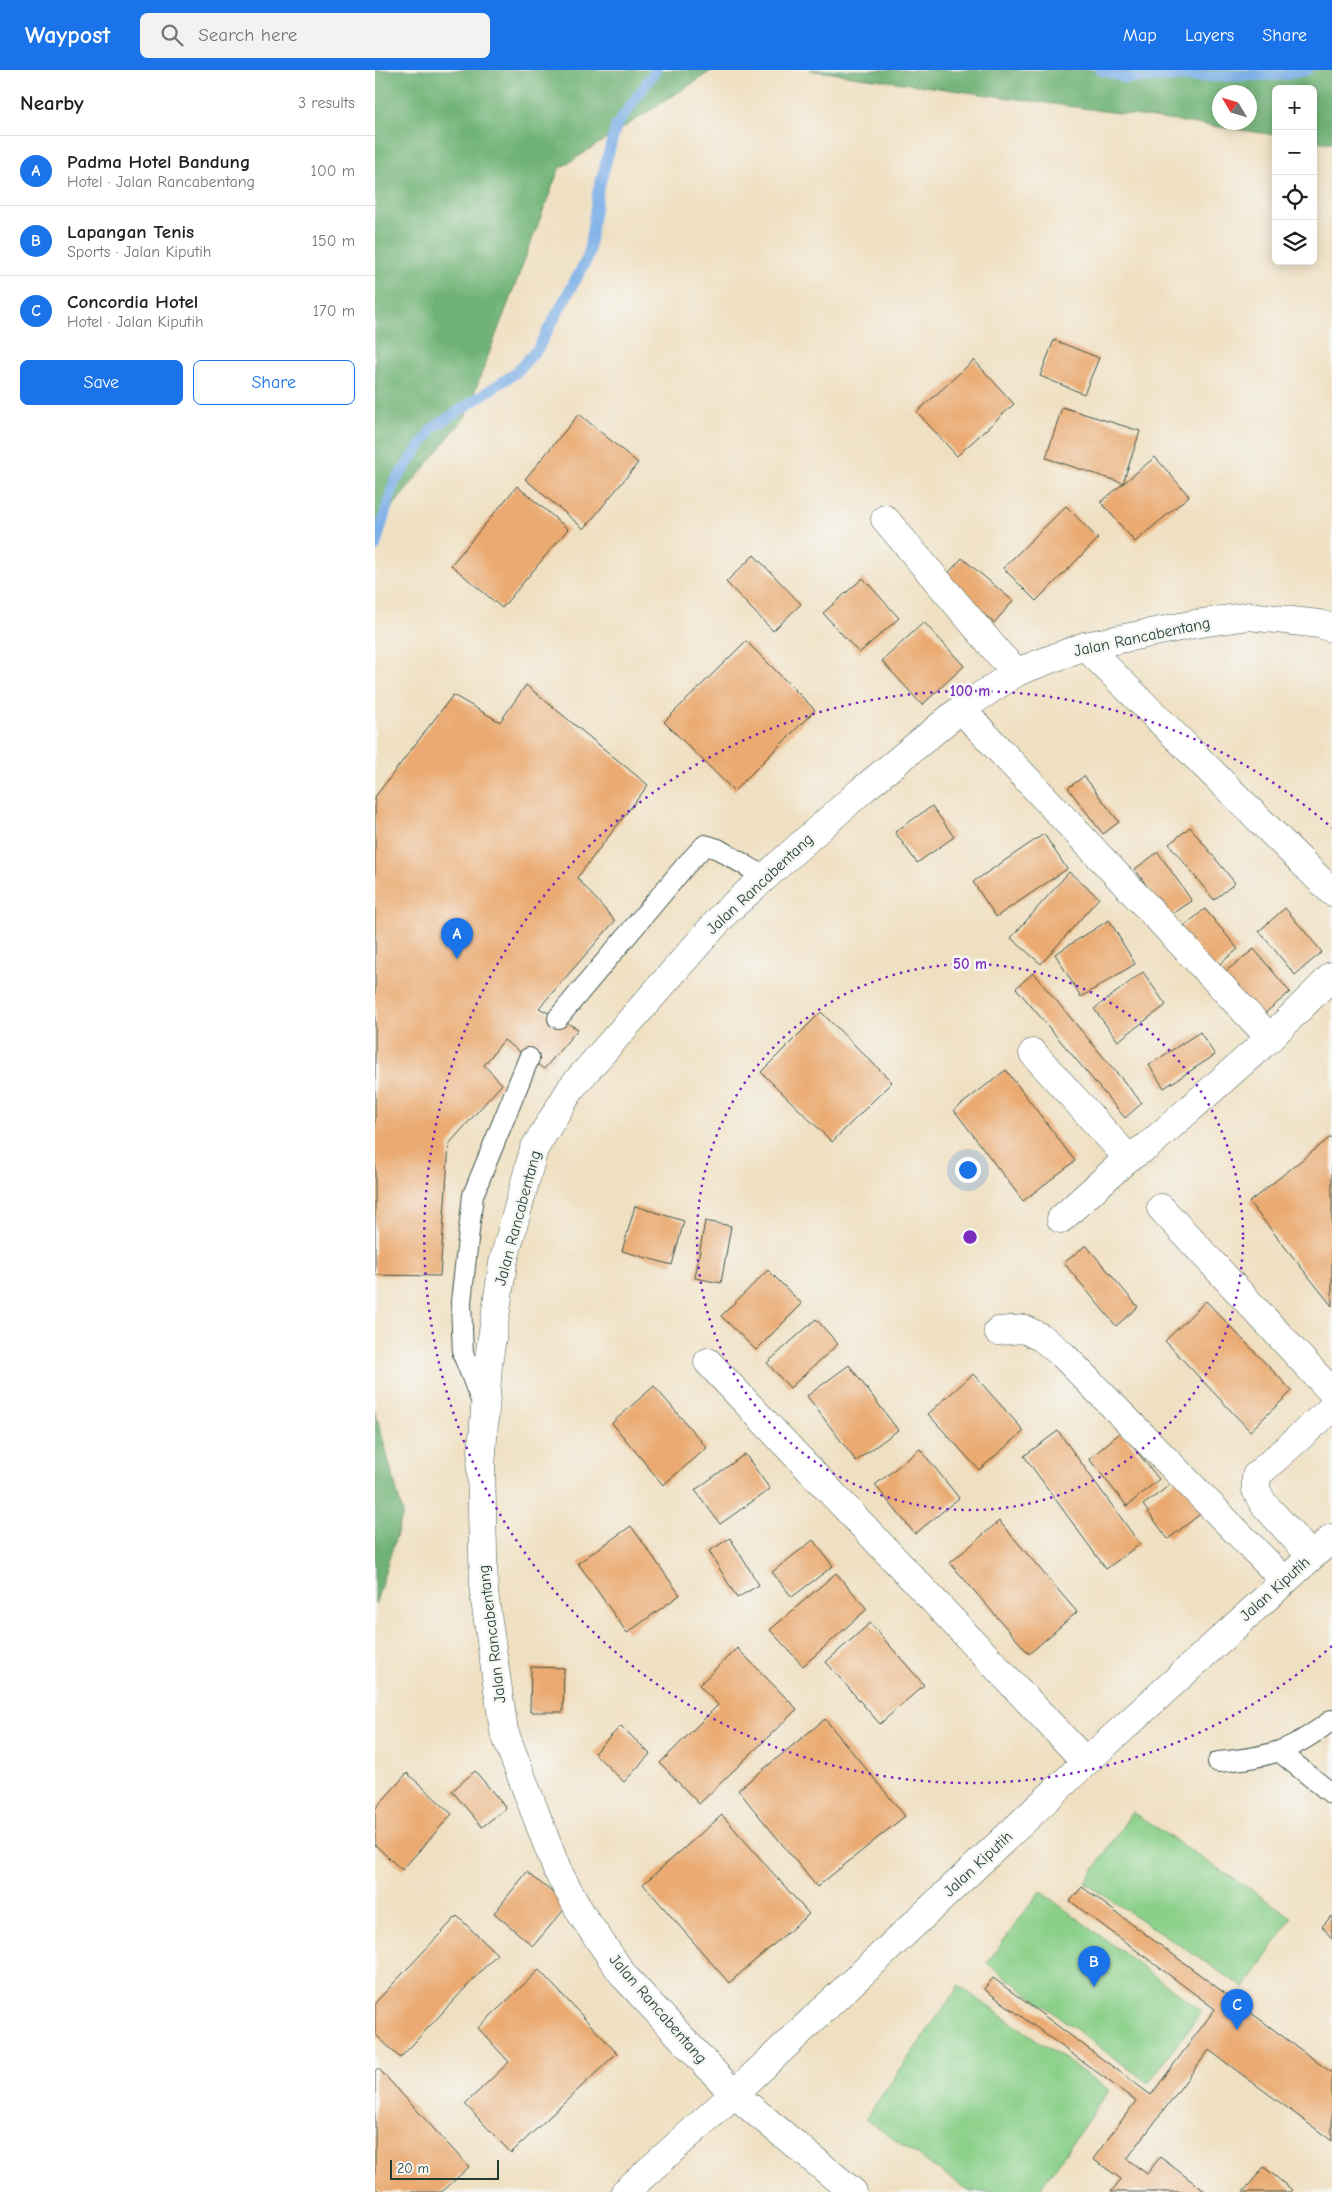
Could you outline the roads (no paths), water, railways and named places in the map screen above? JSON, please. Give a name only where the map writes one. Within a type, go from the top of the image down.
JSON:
[{"type":"street","points":[[885,519],[1000,655],[1017,672]]},
{"type":"street","name":"Jalan Rancabentang","points":[[853,2192],[734,2094],[625,1976],[582,1915],[557,1870],[504,1731],[484,1593],[481,1467],[488,1365],[503,1264],[534,1149],[572,1087],[726,912],[861,791],[961,709],[1017,672],[1085,646],[1195,624],[1249,616],[1319,624],[1332,628]]},
{"type":"street","points":[[1085,646],[1332,892]]},
{"type":"street","points":[[961,709],[1270,1038]]},
{"type":"street","points":[[1061,1219],[1128,1158],[1148,1146],[1270,1038],[1332,976]]},
{"type":"street","points":[[1033,1053],[1128,1158]]},
{"type":"street","points":[[1161,1208],[1332,1392]]},
{"type":"street","points":[[998,1331],[1024,1329],[1042,1338],[1063,1355],[1284,1580]]},
{"type":"street","points":[[709,1362],[1086,1762]]},
{"type":"street","points":[[1311,1556],[1263,1503],[1256,1490],[1256,1476],[1332,1408]]},
{"type":"street","name":"Jalan Kiputih","points":[[625,2192],[734,2094],[1086,1762],[1332,1538]]},
{"type":"lane","points":[[558,1018],[685,865],[705,845],[719,849],[765,877]]},
{"type":"lane","points":[[485,1410],[463,1354],[461,1302],[473,1195],[529,1058]]},
{"type":"lane","points":[[1218,1762],[1258,1758],[1280,1752],[1306,1740],[1332,1720]]},
{"type":"lane","points":[[1280,1752],[1332,1794]]},
{"type":"waterway","points":[[375,547],[394,483],[433,428],[517,372],[538,348],[588,257],[598,191],[616,126],[656,70]]},
{"type":"waterway","points":[[1101,70],[1125,78],[1284,75],[1307,70]]},
{"type":"place","name":"Padma Hotel Bandung","points":[[457,959]]},
{"type":"place","name":"Lapangan Tenis","points":[[1094,1987]]},
{"type":"place","name":"Concordia Hotel","points":[[1237,2030]]}]
